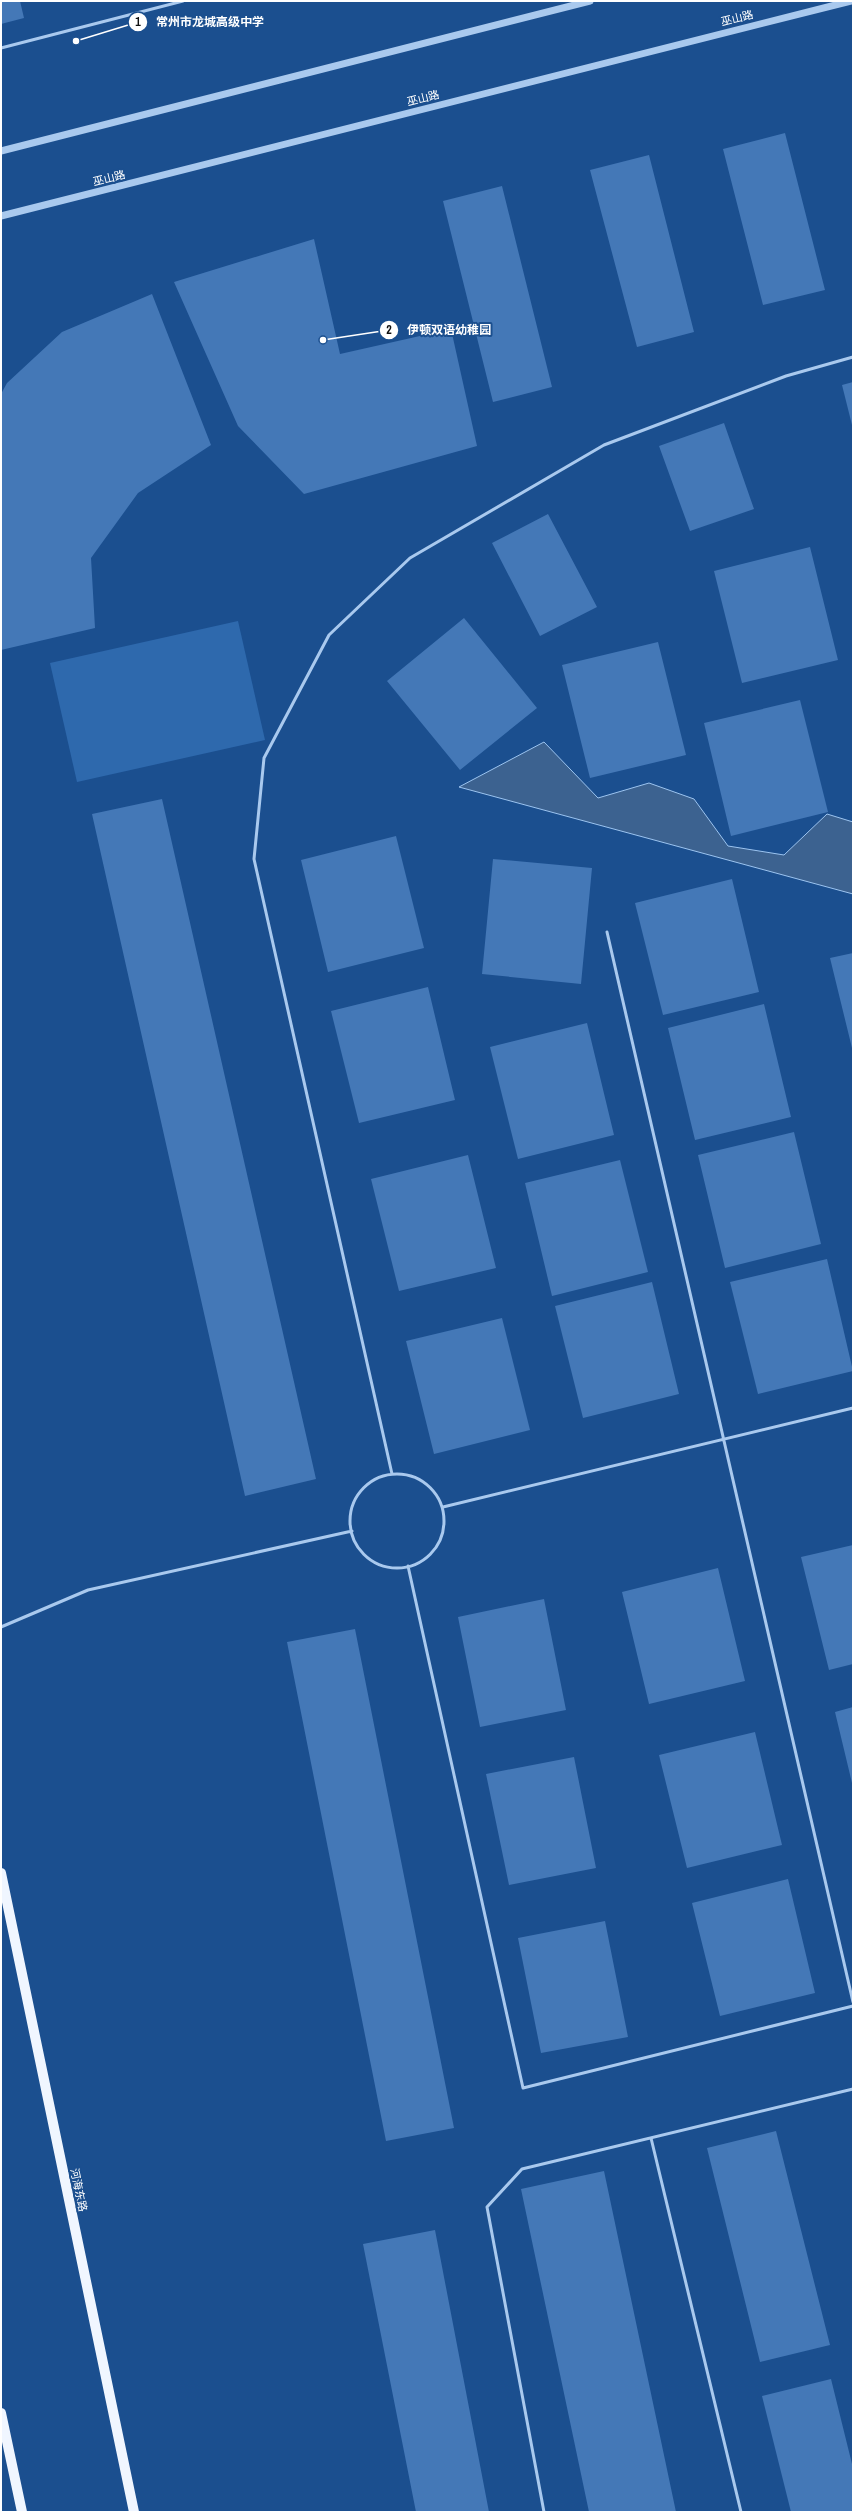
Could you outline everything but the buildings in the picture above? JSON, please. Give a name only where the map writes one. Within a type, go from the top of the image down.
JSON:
[{"type":"main road","name":"河海东路","points":[[1,1874],[134,2512]]},
{"type":"main road","points":[[1,2413],[22,2512]]},
{"type":"street","points":[[1,151],[590,1]]},
{"type":"street","name":"巫山路","points":[[1,216],[851,1]]},
{"type":"lane","points":[[1,48],[183,1]]},
{"type":"lane","points":[[392,1474],[254,859],[264,758],[329,635],[410,558],[604,445],[786,376],[853,357]]},
{"type":"lane","points":[[607,932],[853,2002]]},
{"type":"lane","points":[[443,1507],[853,1408]]},
{"type":"lane","points":[[392,1474],[408,1475],[423,1482],[435,1493],[443,1507],[444,1522],[442,1537],[434,1551],[422,1561],[408,1566],[393,1568],[379,1564],[367,1556],[357,1544],[352,1531],[351,1515],[355,1500],[364,1487],[377,1478],[392,1474]]},
{"type":"lane","points":[[1,1627],[88,1590],[352,1531]]},
{"type":"lane","points":[[408,1566],[523,2088],[853,2006]]},
{"type":"lane","points":[[544,2512],[487,2207],[522,2169],[853,2089]]},
{"type":"lane","points":[[651,2138],[741,2512]]},
{"type":"shaded area","points":[[238,621],[265,740],[77,782],[50,663]]},
{"type":"shaded area","points":[[544,742],[598,798],[649,783],[694,799],[728,846],[784,855],[827,814],[853,822],[853,894],[459,787]]},
{"type":"place","name":"常州市龙城高级中学","points":[[76,41]]},
{"type":"place","name":"伊顿双语幼稚园","points":[[323,340]]}]
